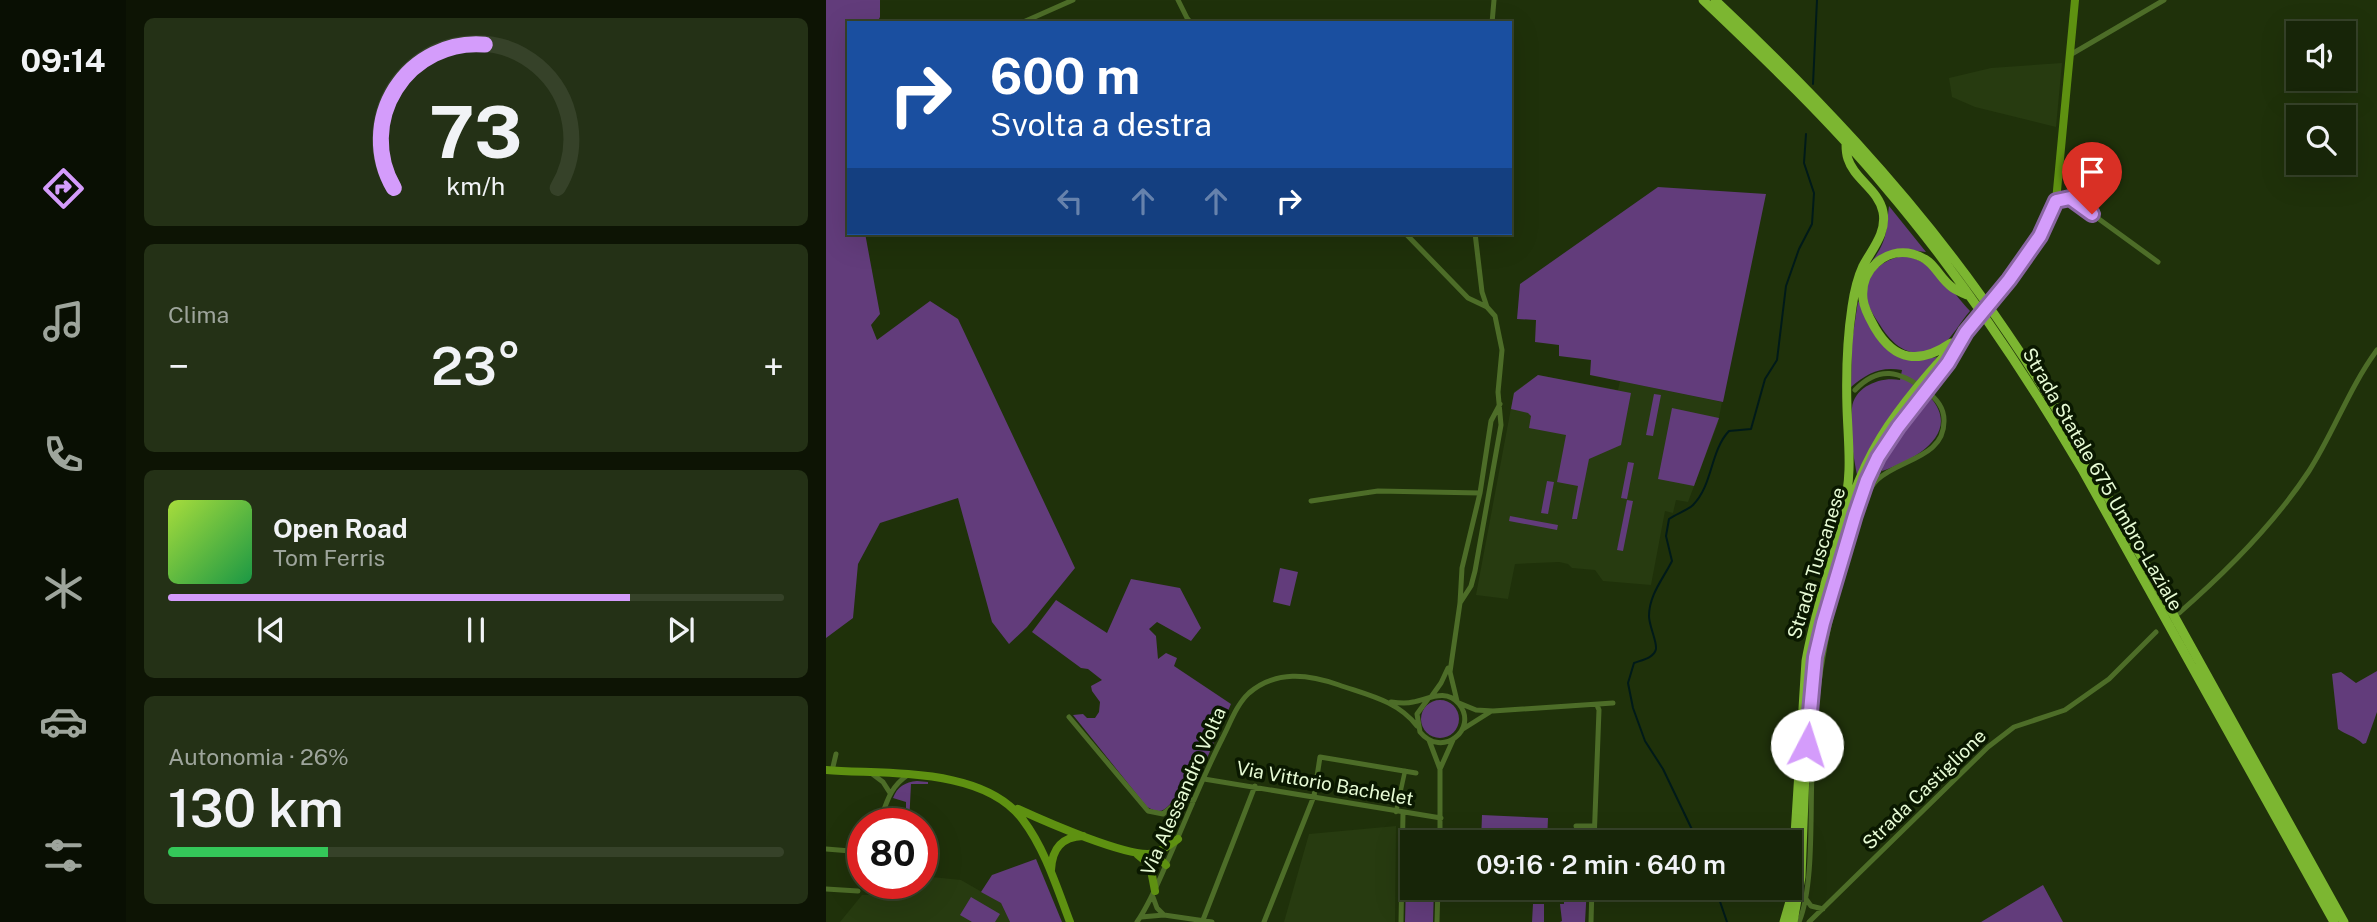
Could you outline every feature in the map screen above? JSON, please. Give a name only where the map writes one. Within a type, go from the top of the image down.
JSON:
[{"type":"highway","name":"Strada Statale 675 Umbro-Laziale","points":[[1703,0],[1846,141],[1915,223],[1970,297],[1980,301]]},
{"type":"highway","name":"Strada Statale 675 Umbro-Laziale","points":[[1715,0],[1795,76],[1875,161],[1929,227],[1980,301],[2091,467],[2333,915],[2344,922]]},
{"type":"highway","points":[[1842,529],[1843,511],[1849,490],[1846,405],[1848,341],[1856,283],[1879,239],[1883,219],[1878,200],[1848,160],[1846,141]]},
{"type":"highway","points":[[1966,332],[1929,355],[1914,357],[1897,353],[1885,343],[1873,324],[1863,301],[1863,286],[1866,276],[1877,262],[1888,254],[1903,253],[1923,258],[1934,265],[1952,288],[1970,297]]},
{"type":"highway","name":"Strada Tuscanese","points":[[1793,922],[1801,877],[1805,772],[1815,657],[1855,515],[1867,480],[1885,446],[1948,363],[1966,332]]},
{"type":"highway","name":"Strada Tuscanese","points":[[1784,922],[1791,898],[1806,661],[1812,628],[1842,529],[1861,478],[1883,434],[1938,362],[1966,332]]},
{"type":"highway","points":[[1846,405],[1855,390]]},
{"type":"highway","points":[[1869,490],[1885,446]]},
{"type":"main road","name":"Strada Tuscanese","points":[[1966,332],[2032,247],[2056,201],[2075,0]]},
{"type":"main road","points":[[829,770],[947,779],[998,797],[1026,824],[1070,922]]},
{"type":"main road","points":[[1011,807],[1135,853],[1154,853],[1178,839]]},
{"type":"main road","points":[[1051,876],[1052,858],[1058,845],[1071,838],[1086,837]]},
{"type":"main road","points":[[1135,853],[1150,865],[1166,865]]},
{"type":"main road","points":[[1154,853],[1166,865]]},
{"type":"main road","points":[[1150,865],[1154,894]]},
{"type":"street","points":[[1026,21],[1073,0]]},
{"type":"street","points":[[1178,0],[1189,21]]},
{"type":"street","points":[[1492,21],[1494,0]]},
{"type":"street","points":[[2070,56],[2164,0]]},
{"type":"street","points":[[2056,201],[2070,198],[2158,262]]},
{"type":"street","points":[[1407,235],[1468,298],[1488,308]]},
{"type":"street","points":[[1460,603],[1471,586],[1475,571],[1499,435],[1498,391],[1502,349],[1495,316],[1488,308],[1482,292],[1475,235]]},
{"type":"street","points":[[2179,613],[2267,527],[2284,506],[2325,444],[2345,402],[2377,350]]},
{"type":"street","points":[[1855,390],[1875,375],[1899,374],[1909,378],[1931,395],[1943,412],[1943,428],[1936,445],[1882,476],[1869,490]]},
{"type":"street","points":[[1440,830],[1440,769],[1429,740],[1417,726],[1417,713],[1444,677],[1451,658],[1460,603],[1462,568],[1480,493],[1491,421],[1500,404]]},
{"type":"street","name":"Strada Tuscanese","points":[[1799,922],[1805,896],[1821,668],[1828,632],[1869,490]]},
{"type":"street","points":[[1311,501],[1378,491],[1480,493]]},
{"type":"street","name":"Strada Castiglione","points":[[1809,922],[1988,747],[2014,727],[2065,710],[2109,679],[2156,632]]},
{"type":"street","points":[[1451,658],[1452,684],[1464,714],[1462,730]]},
{"type":"street","name":"Via Alessandro Volta","points":[[1139,920],[1154,894],[1203,779],[1247,694],[1268,682],[1293,675],[1311,676],[1388,702],[1406,713],[1417,726]]},
{"type":"street","points":[[1429,698],[1446,695],[1476,710],[1493,711],[1613,703]]},
{"type":"street","name":"Via Alessandro Volta","points":[[1388,702],[1409,703],[1429,698]]},
{"type":"street","points":[[1594,830],[1599,710],[1597,705]]},
{"type":"street","points":[[1440,769],[1453,740],[1462,730],[1477,718],[1493,711]]},
{"type":"street","points":[[1069,717],[1148,811],[1163,814],[1181,799],[1194,800]]},
{"type":"street","points":[[1429,740],[1441,743],[1453,740]]},
{"type":"street","points":[[829,770],[836,754]]},
{"type":"street","points":[[1264,922],[1314,796],[1320,757],[1416,773]]},
{"type":"street","points":[[1401,922],[1400,812],[1405,771]]},
{"type":"street","points":[[870,773],[883,782],[890,793]]},
{"type":"street","points":[[885,808],[890,793],[908,775]]},
{"type":"street","name":"Via Vittorio Bachelet","points":[[1203,779],[1441,818]]},
{"type":"street","points":[[1203,920],[1255,786]]},
{"type":"street","points":[[1576,826],[1594,826]]},
{"type":"street","points":[[826,849],[847,851]]},
{"type":"street","points":[[826,889],[847,890]]},
{"type":"street","points":[[1154,894],[1157,908],[1164,915]]},
{"type":"street","points":[[1805,896],[1811,906],[1823,909]]},
{"type":"street","points":[[1437,922],[1438,900]]},
{"type":"street","points":[[1591,922],[1592,900]]},
{"type":"street","points":[[1146,908],[1157,908]]},
{"type":"street","points":[[1139,920],[1164,915],[1212,922]]},
{"type":"shaded area","points":[[826,0],[880,0],[878,21],[847,21],[847,235],[865,235],[880,314],[871,325],[877,340],[930,301],[958,319],[1075,568],[1027,627],[1009,644],[992,622],[958,498],[880,523],[858,564],[853,618],[826,638]]},
{"type":"shaded area","points":[[2062,63],[2056,127],[1975,107],[1952,97],[1949,78],[1991,68]]},
{"type":"shaded area","points":[[1658,187],[1766,194],[1723,402],[1590,375],[1591,360],[1559,356],[1559,345],[1535,342],[1536,320],[1517,319],[1520,284]]},
{"type":"shaded area","points":[[1889,206],[1926,252],[1901,249],[1872,261],[1884,241]]},
{"type":"shaded area","points":[[1903,256],[1914,258],[1933,269],[1970,311],[1946,342],[1923,353],[1906,350],[1892,340],[1873,314],[1866,295],[1869,280],[1877,268],[1889,260]]},
{"type":"shaded area","points":[[1858,301],[1883,345],[1930,358],[1937,357],[1857,475],[1851,433],[1854,400],[1863,388],[1870,384],[1900,380],[1902,370],[1887,369],[1875,372],[1851,387],[1852,341]]},
{"type":"shaded area","points":[[1538,375],[1618,390],[1620,381],[1722,402],[1718,423],[1688,502],[1676,500],[1673,513],[1665,511],[1651,585],[1603,581],[1595,570],[1572,568],[1559,562],[1515,564],[1508,599],[1476,595],[1514,392]]},
{"type":"shaded area","points":[[1538,375],[1631,393],[1621,445],[1589,459],[1577,519],[1572,519],[1578,486],[1557,482],[1566,435],[1529,428],[1531,416],[1511,409],[1514,393]]},
{"type":"shaded area","points":[[1654,394],[1661,395],[1653,436],[1646,435]]},
{"type":"shaded area","points":[[1929,396],[1938,409],[1941,422],[1938,433],[1931,444],[1920,453],[1882,471],[1894,443]]},
{"type":"shaded area","points":[[1672,408],[1719,418],[1694,486],[1658,479]]},
{"type":"shaded area","points":[[1628,462],[1634,463],[1627,499],[1621,498]]},
{"type":"shaded area","points":[[1547,481],[1554,482],[1548,514],[1541,513]]},
{"type":"shaded area","points":[[1627,500],[1633,501],[1623,551],[1617,550]]},
{"type":"shaded area","points":[[1510,516],[1558,525],[1557,530],[1509,521]]},
{"type":"shaded area","points":[[1280,568],[1298,572],[1290,606],[1273,602]]},
{"type":"shaded area","points":[[1131,579],[1180,588],[1201,628],[1191,641],[1157,622],[1149,629],[1156,636],[1158,659],[1166,653],[1177,658],[1174,666],[1231,704],[1192,792],[1180,796],[1165,809],[1158,811],[1147,807],[1073,715],[1083,714],[1087,718],[1095,718],[1100,702],[1091,686],[1102,680],[1032,632],[1056,600],[1107,633]]},
{"type":"shaded area","points":[[2377,671],[2377,712],[2366,743],[2363,744],[2338,729],[2332,674],[2341,672],[2356,683]]},
{"type":"shaded area","points":[[1440,700],[1454,705],[1459,719],[1454,733],[1440,738],[1426,733],[1421,719],[1426,705]]},
{"type":"shaded area","points":[[917,781],[928,784],[911,784],[910,808],[906,808],[906,802],[893,798],[902,786]]},
{"type":"shaded area","points":[[1482,815],[1548,818],[1548,830],[1481,830]]},
{"type":"shaded area","points":[[1396,826],[1395,922],[1284,922],[1309,834]]},
{"type":"shaded area","points":[[1036,859],[1062,922],[1010,922],[1001,903],[981,892],[992,875]]},
{"type":"shaded area","points":[[938,878],[961,880],[1001,903],[1010,922],[840,922],[859,899],[938,899]]},
{"type":"shaded area","points":[[2043,885],[2063,922],[1981,922]]},
{"type":"shaded area","points":[[971,897],[1000,914],[995,922],[972,922],[960,915]]},
{"type":"shaded area","points":[[1406,900],[1434,900],[1433,922],[1405,922]]},
{"type":"shaded area","points":[[1564,900],[1586,900],[1585,922],[1560,922],[1560,904],[1564,904]]},
{"type":"shaded area","points":[[1533,904],[1544,904],[1544,922],[1532,922]]},
{"type":"waterway","points":[[1813,84],[1817,0]]},
{"type":"waterway","points":[[1692,830],[1663,769],[1645,741],[1633,708],[1628,683],[1634,663],[1650,657],[1656,649],[1649,620],[1650,608],[1654,594],[1672,561],[1666,536],[1669,519],[1691,507],[1700,497],[1718,448],[1729,431],[1751,429],[1765,379],[1777,360],[1786,286],[1799,249],[1812,224],[1814,193],[1804,163],[1806,134]]},
{"type":"waterway","points":[[1719,900],[1727,922]]},
{"type":"route","points":[[1807,745],[1815,657],[1823,623],[1855,515],[1878,457],[1948,363],[1966,332],[2009,280],[2040,236],[2056,201],[2070,198],[2092,214]]}]
